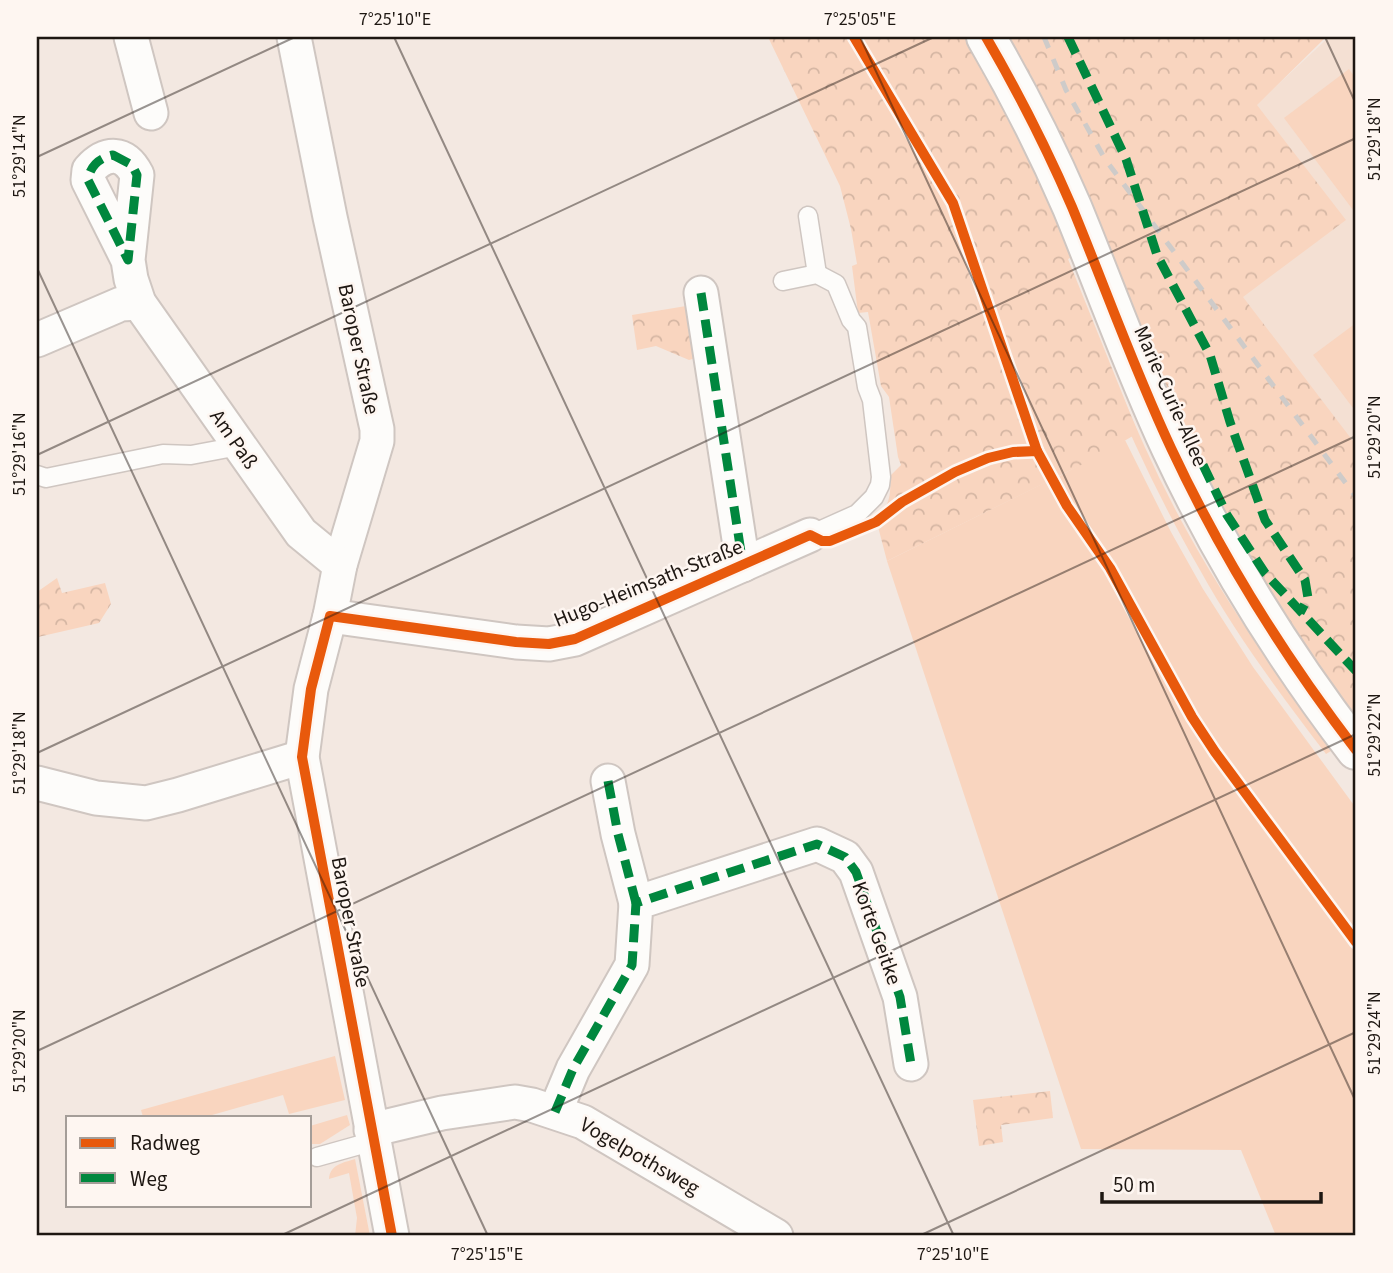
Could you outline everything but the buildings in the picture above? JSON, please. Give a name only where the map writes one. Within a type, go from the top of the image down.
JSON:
[{"type":"street","points":[[131,37],[151,113]]},
{"type":"street","name":"Baroper Straße","points":[[294,37],[327,204],[377,429],[377,440],[341,565],[311,689],[302,757],[392,1236]]},
{"type":"street","name":"Marie-Curie-Allee","points":[[986,37],[1021,98],[1071,206],[1170,447],[1212,531],[1311,692],[1356,750]]},
{"type":"street","name":"Am Paß","points":[[128,260],[139,303],[301,533],[341,565]]},
{"type":"street","name":"Hugo-Heimsath-Straße","points":[[701,293],[743,565]]},
{"type":"street","points":[[37,340],[121,304],[139,303]]},
{"type":"street","name":"Hugo-Heimsath-Straße","points":[[330,616],[516,642],[549,644],[575,639],[810,535]]},
{"type":"street","points":[[37,783],[96,798],[146,803],[302,757]]},
{"type":"street","points":[[555,1112],[573,1069],[632,965],[636,903],[618,834],[608,781]]},
{"type":"street","name":"Korte Geitke","points":[[636,903],[817,844],[845,857],[856,872],[900,997],[911,1064]]},
{"type":"street","name":"Vogelpothsweg","points":[[373,1135],[442,1113],[515,1102],[532,1105],[583,1122],[776,1236]]},
{"type":"lane","points":[[783,281],[817,274],[808,216]]},
{"type":"lane","name":"Hugo-Heimsath-Straße","points":[[810,535],[857,514],[877,492],[881,477],[872,400],[867,387],[857,327],[851,320],[836,284],[817,274]]},
{"type":"lane","points":[[37,475],[46,478],[163,454],[191,455],[239,446]]},
{"type":"lane","points":[[317,1157],[373,1135]]},
{"type":"shaded area","points":[[1329,37],[1356,37],[1356,721],[1114,237]]},
{"type":"green space","points":[[768,37],[1326,37],[1257,105],[1346,220],[1243,297],[1356,445],[1356,721],[1259,584],[1191,447],[1106,240],[1068,259],[1138,433],[1093,459],[887,561],[876,519],[889,499],[890,476],[901,465],[889,397],[881,386],[868,312],[858,313],[852,266],[857,264],[851,229],[840,186]]},
{"type":"green space","points":[[1349,69],[1356,79],[1356,214],[1284,118]]},
{"type":"green space","points":[[1049,214],[1124,400],[1175,509],[1230,603],[1331,751],[1326,754],[1229,618],[1162,500],[1107,380]]},
{"type":"green space","points":[[698,304],[706,355],[689,360],[656,346],[637,350],[632,315]]},
{"type":"green space","points":[[1356,323],[1356,412],[1313,355]]},
{"type":"green space","points":[[1125,440],[1203,589],[1253,667],[1356,808],[1356,936],[1221,752],[1165,660],[1120,576],[1056,478]]},
{"type":"green space","points":[[1048,481],[1108,573],[1168,685],[1212,755],[1356,950],[1356,1236],[1276,1236],[1241,1150],[1081,1149],[887,561]]},
{"type":"green space","points":[[57,578],[62,593],[105,583],[111,604],[99,623],[38,637],[37,592]]},
{"type":"green space","points":[[335,1056],[345,1100],[289,1114],[283,1095],[209,1116],[143,1116],[141,1110]]},
{"type":"green space","points":[[1050,1091],[1053,1118],[1001,1125],[1003,1142],[979,1146],[973,1100]]},
{"type":"green space","points":[[347,1115],[350,1125],[320,1144],[312,1144],[312,1125]]},
{"type":"green space","points":[[355,1159],[370,1236],[355,1236],[357,1218],[349,1173],[329,1179],[334,1168]]},
{"type":"railway","points":[[1044,37],[1066,90],[1105,159],[1356,497]]},
{"type":"marked path","points":[[1068,37],[1126,159],[1157,255],[1210,355],[1230,422],[1265,520],[1305,580],[1308,598],[1300,613]]},
{"type":"marked path","points":[[113,155],[132,165],[137,175],[128,260],[88,180],[96,163],[113,155]]},
{"type":"marked path","points":[[701,293],[743,565]]},
{"type":"marked path","points":[[1203,465],[1227,515],[1265,573],[1356,671]]},
{"type":"marked path","points":[[608,781],[618,834],[636,903]]},
{"type":"marked path","points":[[555,1112],[573,1069],[632,965],[636,903],[817,844],[845,857],[856,872],[900,997],[911,1064]]},
{"type":"cycle path","points":[[854,37],[953,203],[1037,451]]},
{"type":"cycle path","points":[[986,37],[1032,121],[1062,185],[1145,388],[1190,488],[1255,604],[1356,750]]},
{"type":"cycle path","points":[[392,1236],[302,757],[311,689],[330,616],[516,642],[549,644],[575,639],[810,535],[822,541],[830,541],[876,522],[902,502],[955,472],[988,458],[1013,452],[1037,451],[1067,506],[1110,568],[1192,717],[1356,942]]}]
